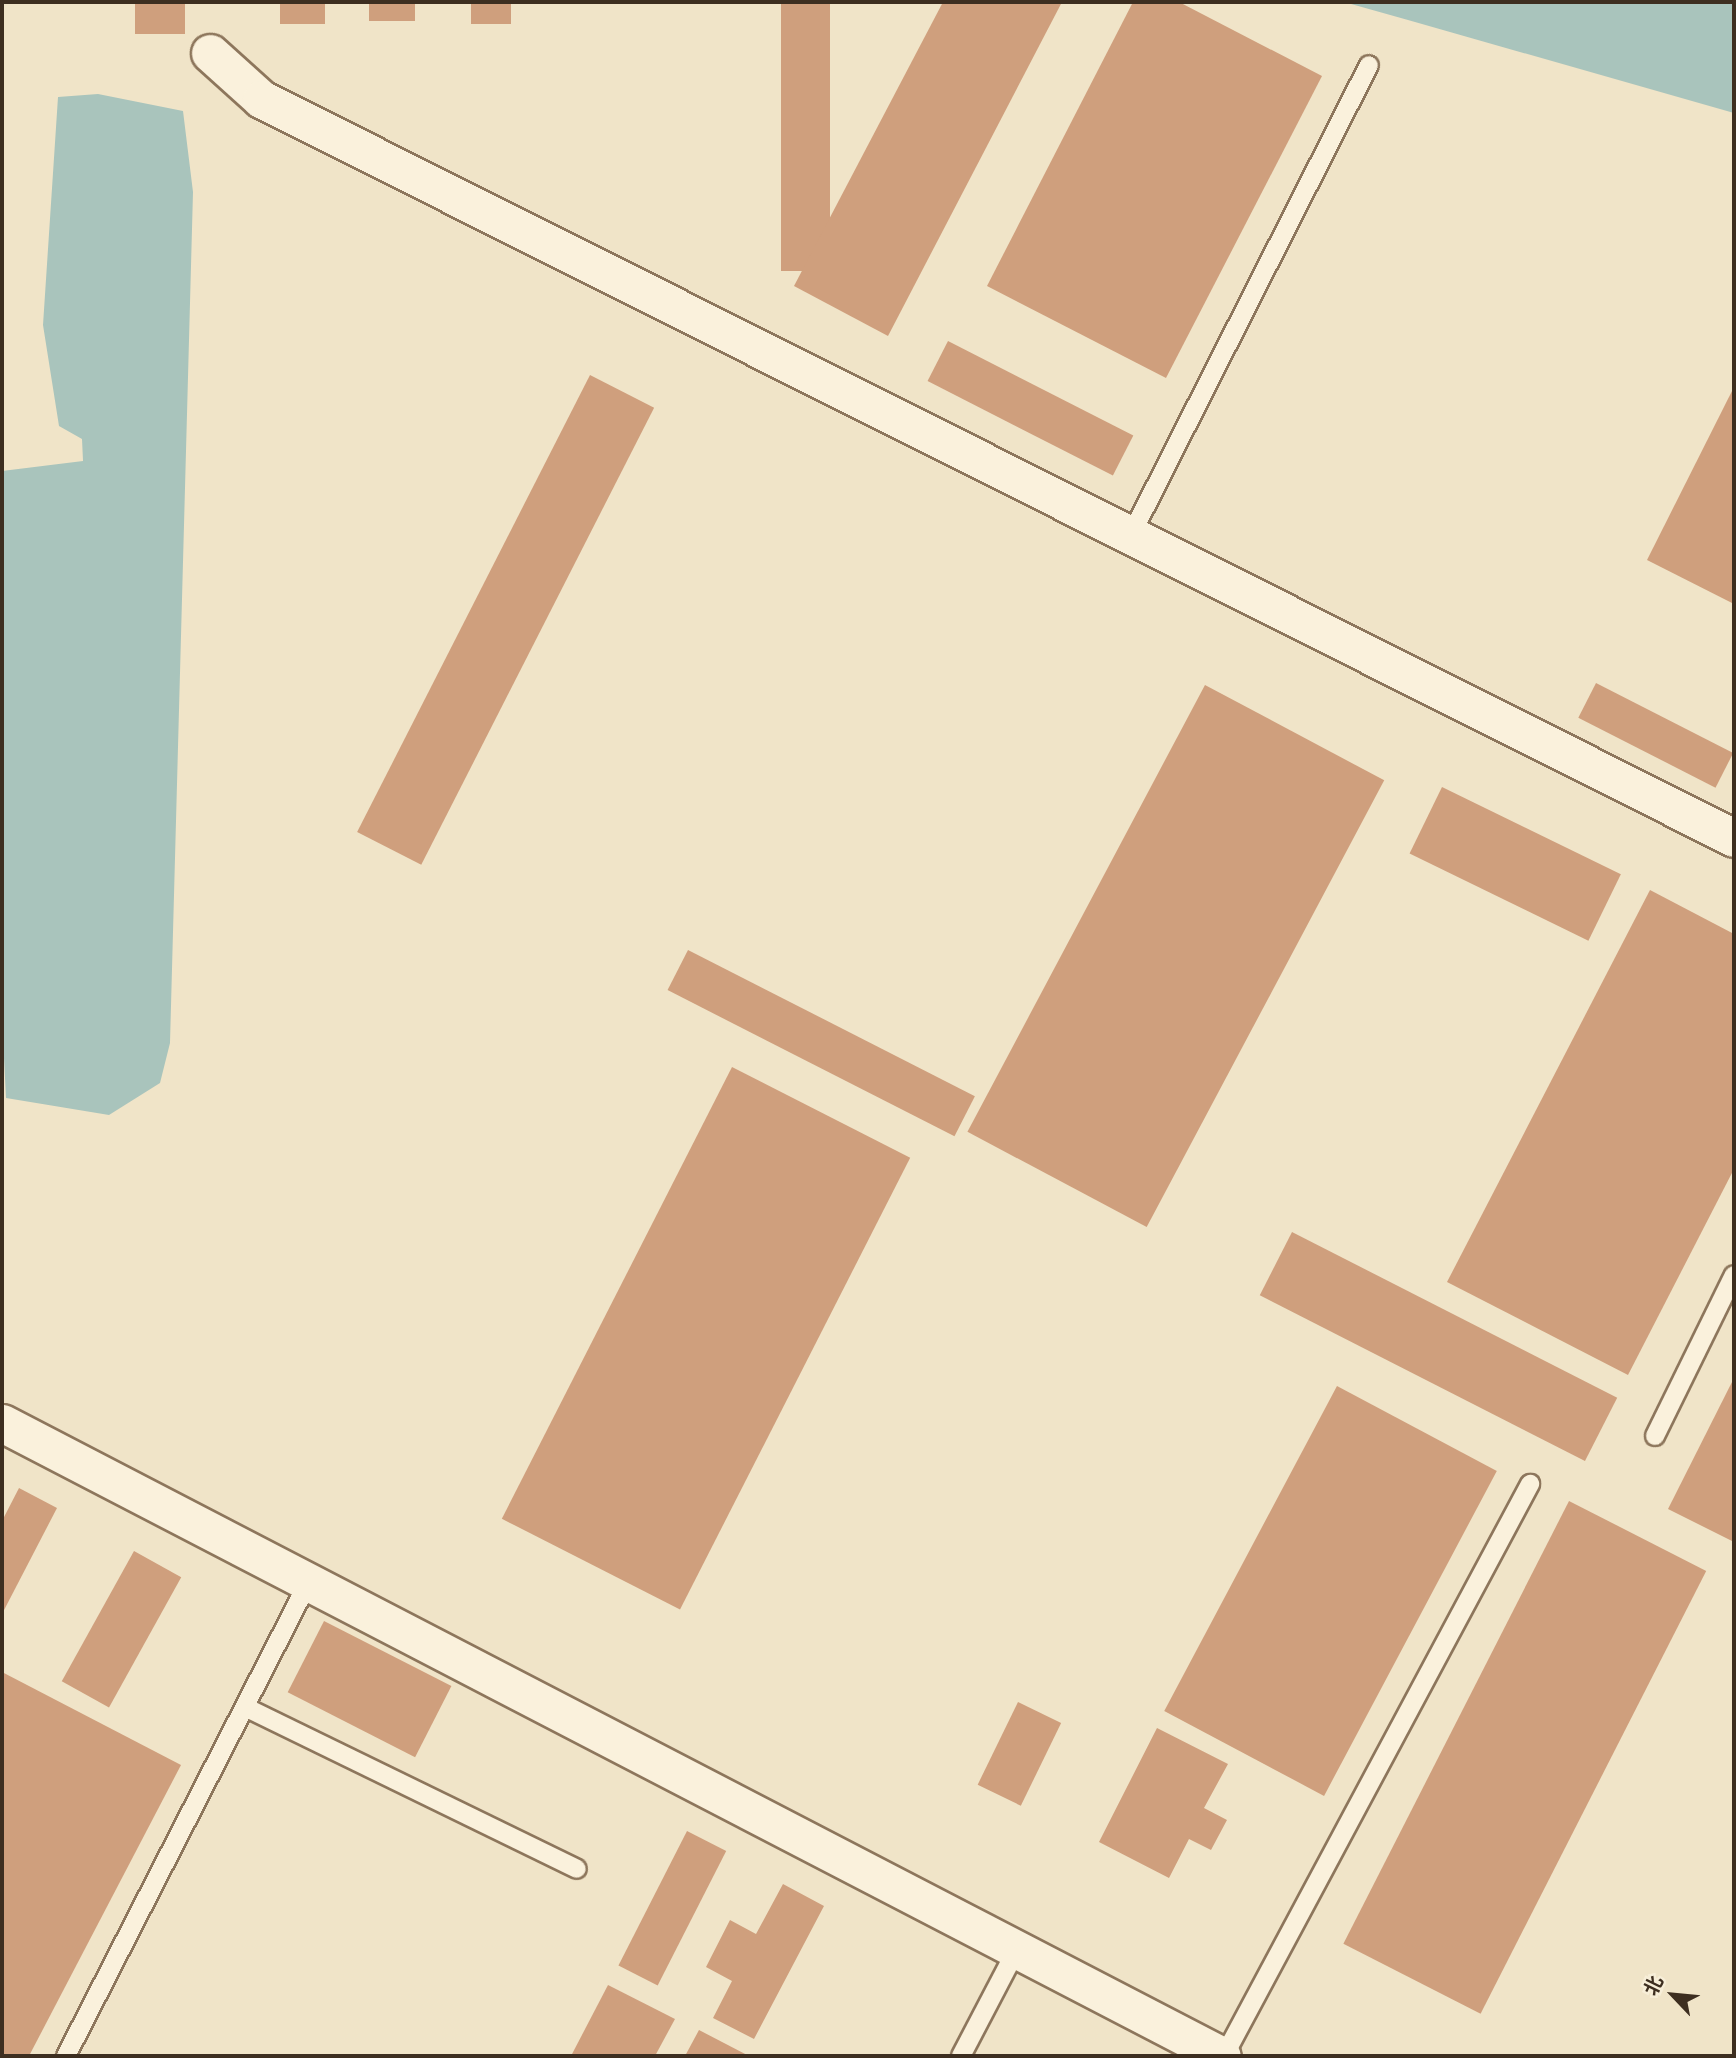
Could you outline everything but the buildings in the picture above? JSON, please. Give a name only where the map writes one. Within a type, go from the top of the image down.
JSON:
[{"type":"street","points":[[210,53],[261,99],[1129,538],[1734,838]]},
{"type":"street","points":[[2,1423],[1223,2056]]},
{"type":"lane","points":[[1129,538],[1369,65]]},
{"type":"lane","points":[[1655,1436],[1734,1275]]},
{"type":"lane","points":[[1223,2056],[1530,1484]]},
{"type":"lane","points":[[65,2056],[309,1581]]},
{"type":"lane","points":[[245,1707],[577,1869]]},
{"type":"lane","points":[[961,2056],[1017,1949]]},
{"type":"water","points":[[1344,2],[1734,2],[1734,113],[1408,20]]},
{"type":"water","points":[[98,94],[183,111],[193,192],[170,1043],[160,1083],[109,1115],[6,1098],[2,1018],[2,471],[83,461],[82,439],[59,426],[43,325],[58,97]]}]
